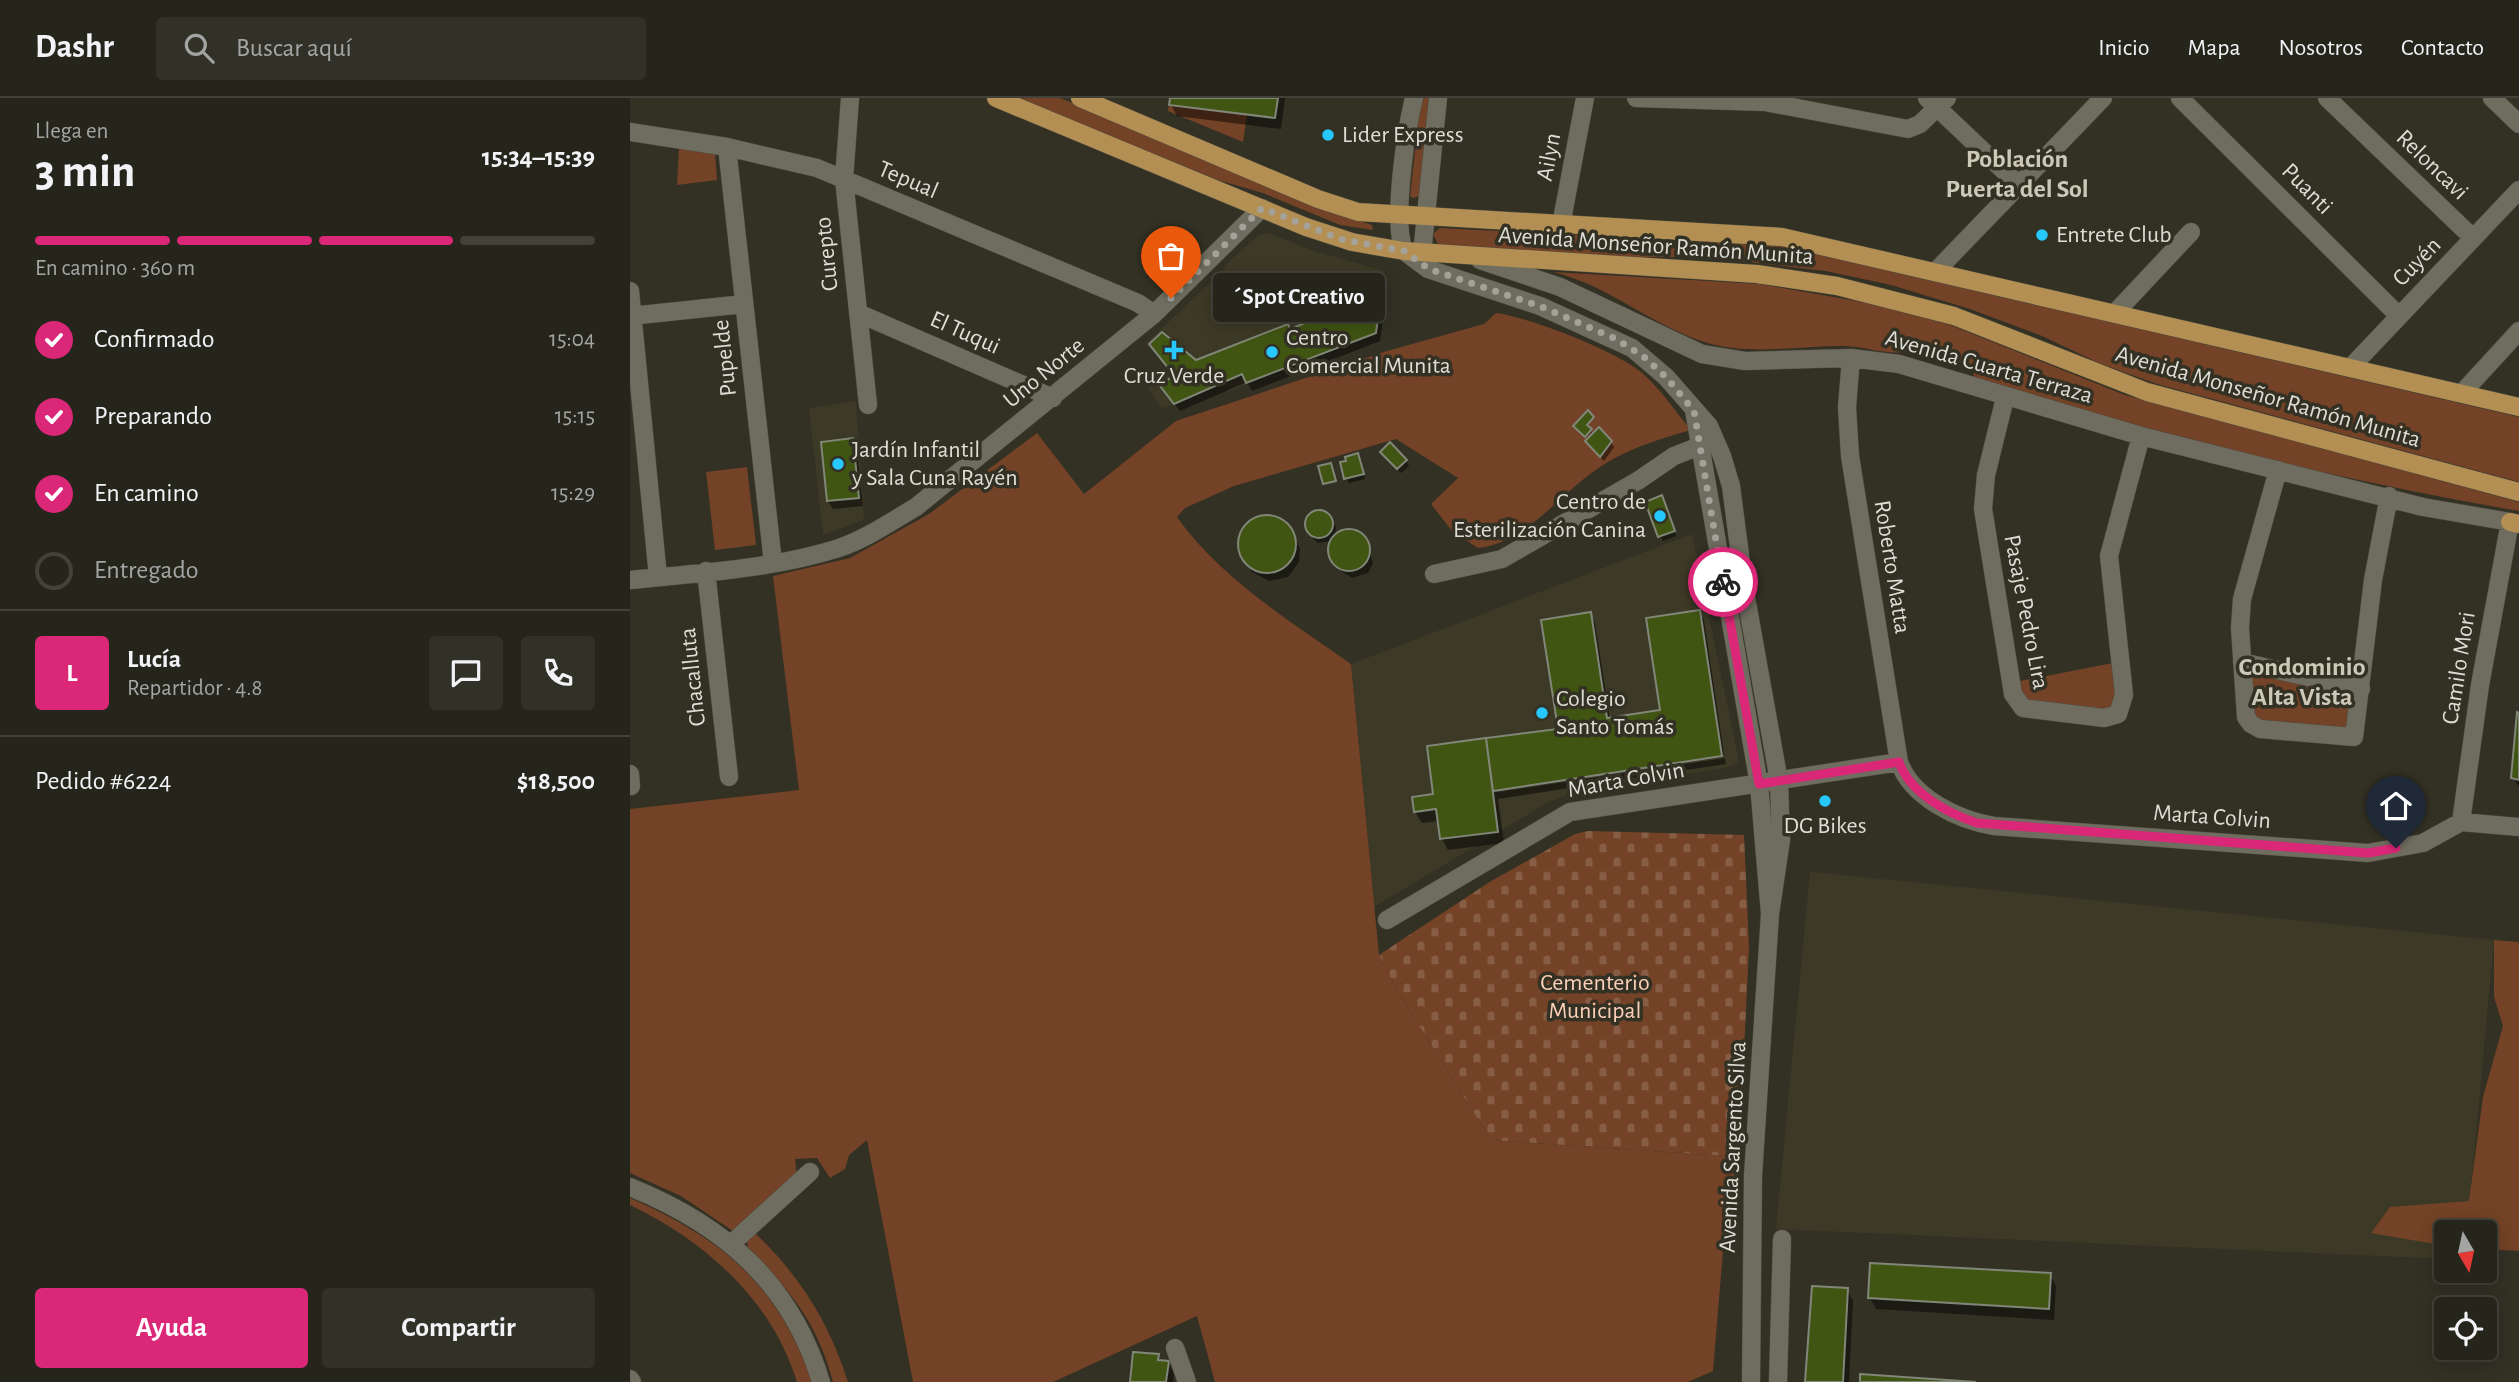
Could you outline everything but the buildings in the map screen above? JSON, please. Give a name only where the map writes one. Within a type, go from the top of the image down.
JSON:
[{"type":"main road","name":"Avenida Monseñor Ramón Munita","points":[[996,98],[1340,239],[1423,253],[1757,274],[1859,291],[1954,316],[2147,392],[2519,492]]},
{"type":"main road","name":"Avenida Monseñor Ramón Munita","points":[[1080,98],[1100,102],[1318,199],[1358,212],[1400,217],[1755,233],[1937,270],[2519,407]]},
{"type":"street","name":"Curepto","points":[[850,98],[844,179],[868,405]]},
{"type":"street","points":[[1404,251],[1400,217],[1406,140],[1414,98]]},
{"type":"street","points":[[1438,98],[1423,253],[1440,273]]},
{"type":"street","name":"Ailyn","points":[[1561,225],[1586,98]]},
{"type":"street","points":[[1636,98],[1765,102],[1902,128],[1917,126],[1937,101],[2019,185]]},
{"type":"street","points":[[1937,270],[2103,98]]},
{"type":"street","name":"Puanti","points":[[2180,98],[2399,316]]},
{"type":"street","name":"Reloncavi","points":[[2327,98],[2473,239]]},
{"type":"street","points":[[2492,98],[2519,124]]},
{"type":"street","name":"Tepual","points":[[630,132],[727,147],[817,168],[1138,303],[1154,314]]},
{"type":"street","name":"Pupelde","points":[[727,147],[773,563]]},
{"type":"street","name":"Cuyén","points":[[2350,367],[2519,190]]},
{"type":"street","name":"Uno Norte","points":[[630,580],[773,563],[840,547],[880,528],[916,506],[1154,314],[1262,208]]},
{"type":"street","points":[[2115,313],[2191,232]]},
{"type":"street","name":"Avenida Sargento Silva","points":[[1404,251],[1417,262],[1440,273],[1540,306],[1614,338],[1652,364],[1713,433],[1731,486],[1740,563],[1779,781],[1781,840],[1770,914],[1753,1176],[1751,1382]]},
{"type":"street","name":"Avenida Cuarta Terraza","points":[[1464,256],[1560,286],[1702,354],[1758,361],[1851,358],[1899,364],[2005,398],[2141,436],[2437,510],[2515,523]]},
{"type":"street","points":[[630,291],[658,577]]},
{"type":"street","points":[[631,316],[744,304]]},
{"type":"street","name":"El Tuqui","points":[[858,313],[1053,398]]},
{"type":"street","points":[[2462,393],[2519,331]]},
{"type":"street","name":"Roberto Matta","points":[[1851,358],[1847,407],[1850,456],[1899,762],[1909,781]]},
{"type":"street","name":"Pasaje Pedro Lira","points":[[2005,398],[1983,487],[1983,520],[2013,694],[2023,708],[2104,718],[2118,714],[2122,708],[2124,695],[2109,556],[2141,436]]},
{"type":"street","name":"Avenida Sargento Silva","points":[[1694,411],[1759,784],[1770,914]]},
{"type":"street","points":[[1434,574],[1502,559],[1639,480],[1674,456],[1700,446]]},
{"type":"street","points":[[2278,470],[2242,599],[2239,628],[2246,717],[2260,729],[2353,739],[2373,580],[2389,496]]},
{"type":"street","name":"Camilo Mori","points":[[2461,822],[2480,685],[2515,523]]},
{"type":"street","name":"Chacalluta","points":[[706,571],[729,777]]},
{"type":"street","points":[[2242,662],[2361,689]]},
{"type":"street","name":"Marta Colvin","points":[[1387,920],[1570,813],[1899,762]]},
{"type":"street","name":"Marta Colvin","points":[[1909,781],[1963,819],[2008,827],[2368,853],[2423,843],[2461,822]]},
{"type":"street","points":[[2461,822],[2519,827]]},
{"type":"street","points":[[731,1244],[810,1172]]},
{"type":"street","points":[[630,1187],[702,1222],[731,1244],[764,1275],[791,1309],[821,1382]]},
{"type":"street","points":[[1778,1382],[1782,1238]]},
{"type":"street","points":[[1175,1348],[1187,1382]]},
{"type":"shaded area","points":[[1268,233],[1317,252],[1385,271],[1377,334],[1227,392],[1224,384],[1162,409],[1148,388],[1169,372],[1147,342],[1224,270],[1225,265],[1259,235]]},
{"type":"shaded area","name":"Jardín Infantil y Sala Cuna Rayén","points":[[856,401],[864,520],[823,535],[809,408]]},
{"type":"shaded area","name":"Colegio Santo Tomás","points":[[1692,534],[1739,762],[1726,768],[1580,790],[1547,803],[1374,907],[1351,664]]},
{"type":"shaded area","points":[[1810,872],[2494,940],[2468,1220],[2434,1220],[2434,1258],[1776,1229]]},
{"type":"green space","points":[[1017,98],[1060,98],[1239,170],[1328,211],[1372,225],[1373,230],[1340,225],[1263,193],[1218,180]]},
{"type":"green space","points":[[1421,98],[1430,98],[1420,196],[1413,198],[1410,196]]},
{"type":"green space","points":[[1169,105],[1247,115],[1243,142],[1168,111]]},
{"type":"green space","points":[[679,148],[715,154],[717,180],[677,185]]},
{"type":"green space","points":[[1440,228],[1782,246],[2519,417],[2519,482],[2157,384],[2101,364],[2042,336],[1970,309],[1891,285],[1826,271],[1706,257],[1609,257],[1443,246],[1438,244],[1433,234]]},
{"type":"green space","points":[[1553,272],[1760,284],[1874,304],[1950,325],[2125,395],[2519,502],[2519,511],[2313,470],[2109,419],[1974,381],[1973,368],[1914,349],[1899,352],[1829,346],[1742,349],[1708,343],[1668,327],[1593,286]]},
{"type":"green space","points":[[1496,313],[1530,321],[1572,336],[1628,363],[1655,385],[1691,430],[1616,458],[1593,472],[1525,529],[1511,538],[1478,548],[1452,531],[1431,504],[1458,478],[1396,439],[1234,486],[1185,508],[1177,517],[1214,560],[1235,579],[1351,664],[1379,955],[1398,992],[1491,1140],[1739,1157],[1725,1227],[1713,1371],[1688,1382],[1215,1382],[1197,1316],[1053,1382],[913,1382],[867,1140],[849,1155],[845,1169],[830,1178],[817,1158],[795,1159],[797,1177],[733,1231],[681,1196],[630,1173],[630,809],[799,790],[773,576],[850,558],[929,514],[1037,433],[1084,494],[1176,421],[1387,351],[1484,324]]},
{"type":"green space","points":[[747,467],[756,545],[715,550],[706,472]]},
{"type":"green space","points":[[2113,663],[2117,699],[2112,712],[2028,705],[2015,682]]},
{"type":"green space","points":[[2247,667],[2352,690],[2349,729],[2255,721]]},
{"type":"green space","name":"Cementerio Municipal","points":[[1588,831],[1744,835],[1749,946],[1739,1157],[1491,1140],[1398,992],[1379,955],[1488,883],[1575,834]]},
{"type":"green space","points":[[2494,940],[2519,942],[2519,1251],[2497,1250],[2497,1220],[2434,1220],[2434,1244],[2371,1233],[2390,1207],[2469,1201],[2483,1097],[2503,1026],[2494,997]]},
{"type":"green space","points":[[630,1198],[693,1231],[743,1269],[764,1292],[782,1318],[813,1382],[797,1382],[786,1352],[771,1325],[753,1299],[732,1276],[684,1236],[630,1205]]},
{"type":"green space","points":[[755,1233],[786,1266],[811,1301],[832,1339],[848,1382],[833,1382],[819,1342],[801,1309],[790,1293],[748,1248],[747,1241]]},
{"type":"way so far","points":[[1171,298],[1262,208],[1340,239],[1404,251],[1429,269],[1540,306],[1614,338],[1652,364],[1694,411],[1723,582]]},
{"type":"place","name":"Lider Express","points":[[1328,135]]},
{"type":"place","name":"Entrete Club","points":[[2042,235]]},
{"type":"place","name":"´Spot Creativo","points":[[1171,298]]},
{"type":"place","name":"Cruz Verde","points":[[1174,350]]},
{"type":"place","name":"Centro Comercial Munita","points":[[1272,352]]},
{"type":"place","name":"Jardín Infantil y Sala Cuna Rayén","points":[[838,464]]},
{"type":"place","name":"Centro de Esterilización Canina","points":[[1660,516]]},
{"type":"place","name":"Colegio Santo Tomás","points":[[1542,713]]},
{"type":"place","name":"DG Bikes","points":[[1825,801]]},
{"type":"district","name":"Población Puerta del Sol","points":[[2017,174]]},
{"type":"district","name":"Condominio Alta Vista","points":[[2302,682]]},
{"type":"route","points":[[1723,582],[1759,784],[1899,762],[1903,773],[1920,792],[1963,819],[1994,826],[2368,853],[2396,848]]}]
